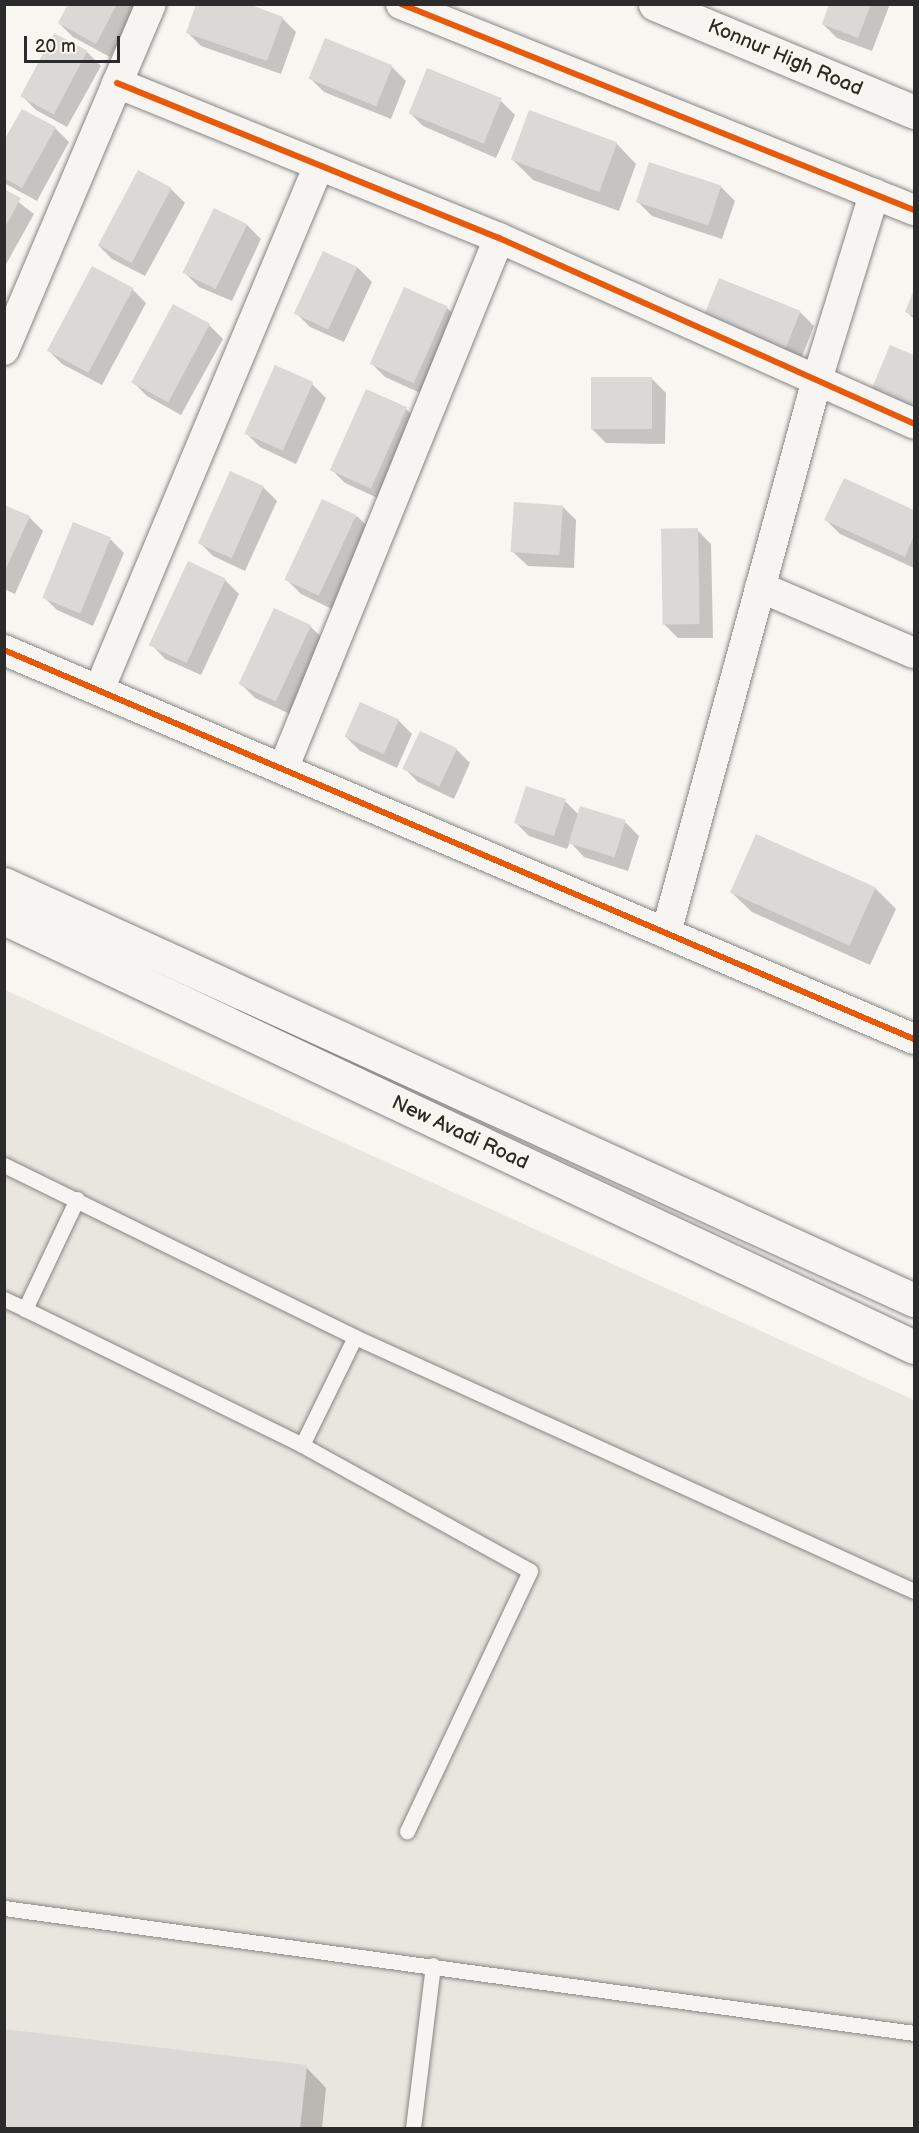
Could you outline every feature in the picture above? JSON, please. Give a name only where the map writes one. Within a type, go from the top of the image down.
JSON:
[{"type":"main road","name":"Konnur High Road","points":[[665,6],[915,112]]},
{"type":"main road","name":"New Avadi Road","points":[[4,884],[915,1300]]},
{"type":"main road","name":"New Avadi Road","points":[[4,918],[915,1347]]},
{"type":"street","points":[[4,350],[151,4]]},
{"type":"street","points":[[401,4],[915,210]]},
{"type":"street","points":[[117,83],[500,238],[816,383],[915,424]]},
{"type":"street","points":[[99,690],[319,165]]},
{"type":"street","points":[[666,933],[816,383],[874,194]]},
{"type":"street","points":[[283,769],[500,238]]},
{"type":"street","points":[[760,587],[915,652]]},
{"type":"street","points":[[4,650],[915,1039]]},
{"type":"lane","points":[[4,1165],[355,1337],[915,1591]]},
{"type":"lane","points":[[25,1309],[77,1199]]},
{"type":"lane","points":[[4,1299],[302,1445],[530,1571],[407,1831]]},
{"type":"lane","points":[[302,1445],[355,1337]]},
{"type":"lane","points":[[4,1908],[433,1965],[915,2033]]},
{"type":"lane","points":[[413,2128],[433,1965]]},
{"type":"shaded area","points":[[5,990],[914,1400],[914,2128],[5,2128]]},
{"type":"building","points":[[68,4],[117,4],[96,44],[58,23]]},
{"type":"building","points":[[196,4],[249,4],[283,17],[267,61],[186,33]]},
{"type":"building","points":[[829,4],[871,4],[858,38],[822,24]]},
{"type":"building","points":[[54,33],[88,51],[54,114],[20,97]]},
{"type":"building","points":[[325,38],[393,65],[376,106],[309,79]]},
{"type":"building","points":[[427,68],[502,98],[484,144],[409,113]]},
{"type":"building","points":[[22,109],[56,127],[22,188],[4,178],[4,140]]},
{"type":"building","points":[[529,110],[617,142],[599,192],[511,160]]},
{"type":"building","points":[[649,162],[721,185],[708,225],[636,202]]},
{"type":"building","points":[[138,170],[172,188],[132,263],[98,245]]},
{"type":"building","points":[[4,189],[21,198],[4,229]]},
{"type":"building","points":[[214,208],[247,224],[216,289],[182,273]]},
{"type":"building","points":[[323,251],[357,267],[328,330],[294,314]]},
{"type":"building","points":[[92,266],[133,288],[88,373],[47,351]]},
{"type":"building","points":[[719,278],[801,311],[785,350],[703,317]]},
{"type":"building","points":[[404,287],[448,307],[414,383],[370,364]]},
{"type":"building","points":[[914,289],[914,316],[905,312]]},
{"type":"building","points":[[173,304],[210,324],[168,402],[131,383]]},
{"type":"building","points":[[890,345],[914,355],[914,412],[870,393]]},
{"type":"building","points":[[275,365],[313,382],[283,451],[244,434]]},
{"type":"building","points":[[591,377],[652,377],[652,429],[591,429]]},
{"type":"building","points":[[366,389],[407,407],[371,489],[330,470]]},
{"type":"building","points":[[230,471],[264,486],[232,558],[198,543]]},
{"type":"building","points":[[844,478],[914,510],[914,535],[905,557],[824,520]]},
{"type":"building","points":[[322,499],[356,515],[319,596],[284,580]]},
{"type":"building","points":[[514,502],[563,505],[559,555],[511,552]]},
{"type":"building","points":[[4,505],[30,516],[4,573]]},
{"type":"building","points":[[73,522],[111,537],[80,613],[42,598]]},
{"type":"building","points":[[698,528],[700,624],[663,625],[661,529]]},
{"type":"building","points":[[188,561],[226,579],[187,663],[149,645]]},
{"type":"building","points":[[274,608],[311,625],[276,701],[239,684]]},
{"type":"building","points":[[360,702],[399,719],[384,754],[345,737]]},
{"type":"building","points":[[420,731],[457,748],[439,786],[402,769]]},
{"type":"building","points":[[526,786],[566,799],[554,836],[514,823]]},
{"type":"building","points":[[580,806],[626,820],[615,857],[569,843]]},
{"type":"building","points":[[756,834],[876,887],[850,946],[730,892]]},
{"type":"building","points":[[4,2029],[307,2065],[300,2128],[4,2128]]},
{"type":"cycle path","points":[[401,4],[914,210]]},
{"type":"cycle path","points":[[117,83],[499,238],[914,424]]},
{"type":"cycle path","points":[[4,650],[914,1039]]}]
